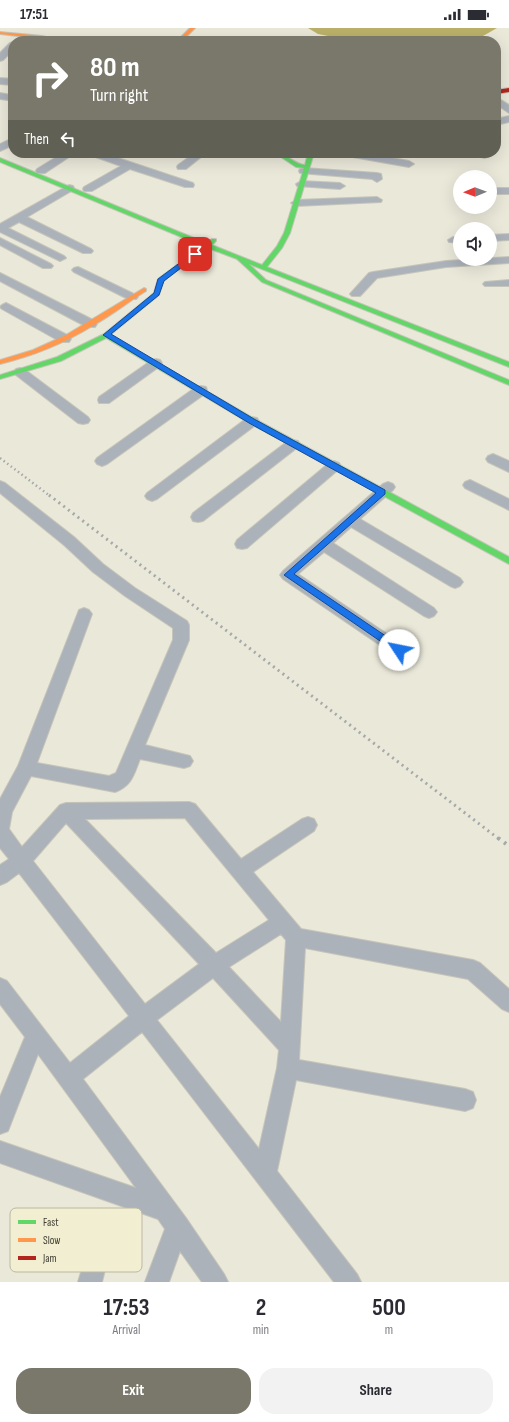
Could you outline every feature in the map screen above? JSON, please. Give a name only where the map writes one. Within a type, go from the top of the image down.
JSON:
[{"type":"street","points":[[184,36],[193,28]]},
{"type":"street","points":[[0,33],[32,36]]},
{"type":"street","points":[[501,104],[509,110]]},
{"type":"street","points":[[10,158],[88,189],[255,261],[377,302]]},
{"type":"street","points":[[41,171],[62,158]]},
{"type":"street","points":[[108,158],[189,185]]},
{"type":"street","points":[[182,167],[194,158]]},
{"type":"street","points":[[286,158],[302,168],[377,176],[377,179]]},
{"type":"street","points":[[265,264],[282,243],[291,220],[301,184],[303,158]]},
{"type":"street","points":[[270,244],[282,225],[302,168],[308,158]]},
{"type":"street","points":[[375,158],[409,164]]},
{"type":"street","points":[[0,160],[214,244],[240,259],[264,281],[509,383]]},
{"type":"street","points":[[88,189],[129,165]]},
{"type":"street","points":[[301,184],[340,186]]},
{"type":"street","points":[[0,228],[69,188]]},
{"type":"street","points":[[497,191],[509,191]]},
{"type":"street","points":[[296,204],[377,200]]},
{"type":"street","points":[[18,217],[86,251]]},
{"type":"street","points":[[0,228],[60,258]]},
{"type":"street","points":[[497,238],[509,237]]},
{"type":"street","points":[[0,241],[47,266]]},
{"type":"street","points":[[0,362],[35,353],[65,339],[137,298],[144,290],[166,283],[214,244]]},
{"type":"street","points":[[240,259],[255,261]]},
{"type":"street","points":[[356,294],[373,275],[446,264],[509,260]]},
{"type":"street","points":[[265,264],[509,365]]},
{"type":"street","points":[[78,270],[137,298]]},
{"type":"street","points":[[0,276],[91,324]]},
{"type":"street","points":[[488,284],[509,283]]},
{"type":"street","points":[[0,377],[59,359],[110,332],[157,294],[158,285]]},
{"type":"street","points":[[6,307],[65,339]]},
{"type":"street","points":[[110,332],[156,363],[293,444],[334,466],[509,552]]},
{"type":"street","points":[[110,332],[509,561]]},
{"type":"street","points":[[495,350],[509,355]]},
{"type":"street","points":[[104,400],[156,363]]},
{"type":"street","points":[[20,372],[83,420]]},
{"type":"street","points":[[102,461],[201,390]]},
{"type":"street","points":[[152,496],[252,421]]},
{"type":"street","points":[[198,517],[293,444]]},
{"type":"street","points":[[493,459],[509,467]]},
{"type":"street","points":[[242,544],[334,466]]},
{"type":"street","points":[[470,485],[509,505]]},
{"type":"street","points":[[0,486],[69,541],[98,568],[130,592],[181,625],[181,640],[123,778],[115,784],[109,784],[26,768]]},
{"type":"street","points":[[385,490],[288,575],[399,650]]},
{"type":"street","points":[[350,520],[455,582]]},
{"type":"street","points":[[323,544],[429,612]]},
{"type":"street","points":[[84,614],[26,768],[3,811],[0,821],[0,829],[4,839],[349,1282]]},
{"type":"street","points":[[134,750],[184,761]]},
{"type":"street","points":[[0,876],[21,861],[66,811],[189,810],[296,937],[473,970],[509,1002]]},
{"type":"street","points":[[66,811],[290,1046]]},
{"type":"street","points":[[240,870],[308,825]]},
{"type":"street","points":[[69,1077],[143,1018],[214,965],[283,922]]},
{"type":"street","points":[[266,1175],[288,1068],[296,937]]},
{"type":"street","points":[[2,999],[36,1034],[69,1077],[172,1218],[216,1282]]},
{"type":"street","points":[[0,1122],[36,1034]]},
{"type":"street","points":[[288,1068],[465,1100]]},
{"type":"street","points":[[0,1152],[172,1218]]},
{"type":"street","points":[[157,1282],[172,1218]]},
{"type":"shaded area","points":[[308,28],[497,28],[483,36],[328,36],[318,34]]},
{"type":"railway","points":[[0,458],[50,496]]},
{"type":"railway","points":[[49,495],[499,839]]},
{"type":"railway","points":[[498,838],[509,846]]},
{"type":"traffic: fast","points":[[286,158],[298,166],[305,167]]},
{"type":"traffic: fast","points":[[262,268],[280,247],[287,233],[310,158]]},
{"type":"traffic: fast","points":[[0,160],[214,248],[509,365]]},
{"type":"traffic: fast","points":[[0,377],[59,359],[106,335],[157,294],[160,280],[214,240]]},
{"type":"traffic: fast","points":[[240,259],[264,281],[509,383]]},
{"type":"traffic: fast","points":[[106,335],[252,421],[509,561]]},
{"type":"traffic: slow","points":[[184,36],[193,28]]},
{"type":"traffic: slow","points":[[0,33],[32,36]]},
{"type":"traffic: slow","points":[[0,362],[24,355],[69,337],[97,321],[144,290]]},
{"type":"traffic: jam","points":[[501,91],[509,90]]},
{"type":"route","points":[[195,254],[160,280],[157,294],[106,335],[156,363],[252,421],[382,492],[288,575],[399,650]]}]
